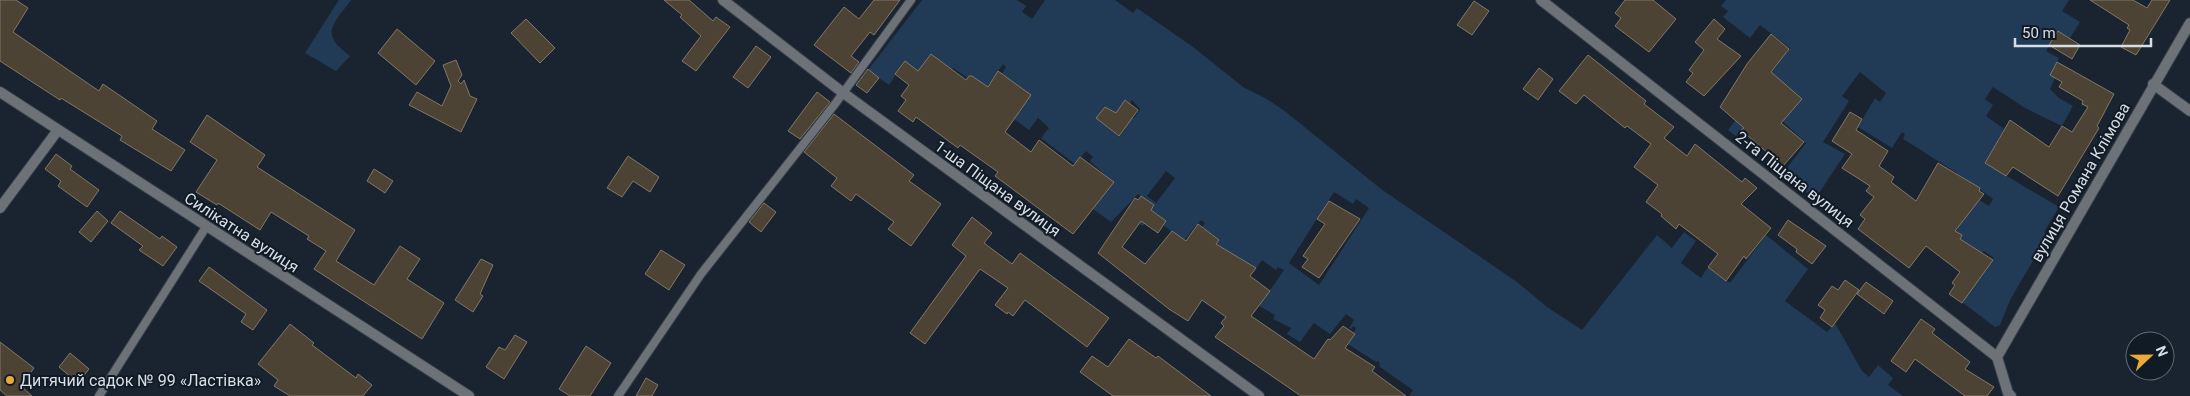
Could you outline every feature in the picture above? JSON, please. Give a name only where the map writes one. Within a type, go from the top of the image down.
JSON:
[{"type":"street","name":"1-ша Піщана вулиця","points":[[723,0],[842,92],[1259,396]]},
{"type":"street","name":"2-га Піщана вулиця","points":[[1541,0],[1997,357]]},
{"type":"street","name":"вулиця Романа Клімова","points":[[1997,357],[2153,84],[2190,23]]},
{"type":"street","points":[[2153,84],[2190,111]]},
{"type":"street","name":"Силікатна вулиця","points":[[0,92],[469,396]]},
{"type":"street","points":[[0,208],[58,130]]},
{"type":"street","points":[[1997,357],[2011,396]]},
{"type":"lane","points":[[618,396],[701,274],[911,0]]},
{"type":"lane","points":[[99,396],[206,227]]},
{"type":"shaded area","points":[[339,0],[351,0],[335,23],[332,35],[340,48],[350,56],[336,71],[305,53]]},
{"type":"shaded area","points":[[922,0],[1017,0],[1026,6],[1022,12],[1032,19],[1045,0],[1115,0],[1133,13],[1137,8],[1193,47],[1243,87],[1267,99],[1286,112],[1381,189],[1517,282],[1547,307],[1582,330],[1657,235],[1672,248],[1684,232],[1696,241],[1681,263],[1701,278],[1708,267],[1730,283],[1766,235],[1808,269],[1785,301],[1827,332],[1835,323],[1862,371],[1869,377],[1878,365],[1893,378],[1888,385],[1903,396],[1409,396],[1413,390],[1380,367],[1379,361],[1376,362],[1348,344],[1356,328],[1353,326],[1351,329],[1349,328],[1354,320],[1346,314],[1330,334],[1314,323],[1300,342],[1287,334],[1291,328],[1273,319],[1275,315],[1259,306],[1284,270],[1278,267],[1276,270],[1262,260],[1255,270],[1240,258],[1215,247],[1219,240],[1202,227],[1205,223],[1201,220],[1198,224],[1201,228],[1196,225],[1184,241],[1163,225],[1166,221],[1154,212],[1143,226],[1139,224],[1153,204],[1138,194],[1111,222],[1093,209],[1113,182],[1090,161],[1093,157],[1086,151],[1075,164],[1041,138],[1049,128],[1038,118],[1029,130],[1014,119],[996,83],[1006,67],[1003,64],[985,90],[971,77],[968,78],[953,68],[946,78],[939,72],[944,64],[931,54],[918,71],[905,61],[889,85],[868,70]],"holes":[[[1125,100],[1130,103],[1132,100],[1140,109],[1134,118],[1128,113],[1119,125],[1125,129],[1119,137],[1097,118],[1105,107],[1116,113]],[[1166,171],[1175,178],[1156,203],[1147,196]],[[1334,192],[1353,204],[1356,199],[1369,208],[1319,285],[1289,263]]]},
{"type":"shaded area","points":[[1726,0],[2069,0],[2062,11],[2080,22],[2070,38],[2057,31],[2046,51],[2059,58],[2050,75],[2055,78],[2050,89],[2059,98],[2073,106],[2062,126],[2025,108],[1993,87],[1985,99],[1993,105],[1986,116],[2004,129],[1985,163],[2059,207],[2044,232],[2048,235],[2010,300],[2000,325],[1995,327],[1962,302],[1994,258],[1960,239],[1962,235],[1956,231],[1976,198],[1989,206],[1993,199],[1954,171],[1903,139],[1905,134],[1902,132],[1892,148],[1858,127],[1875,98],[1880,102],[1886,93],[1860,72],[1842,96],[1849,101],[1823,142],[1845,154],[1815,199],[1783,173],[1806,143],[1765,105],[1736,136],[1728,130],[1790,48],[1760,25],[1750,38],[1723,17],[1728,11],[1721,6]]},
{"type":"building","points":[[0,0],[16,0],[28,8],[13,32],[99,91],[103,84],[157,121],[152,129],[185,150],[171,171],[120,140],[122,136],[61,98],[60,100],[0,61]]},
{"type":"building","points":[[664,0],[689,0],[713,21],[716,17],[730,27],[696,71],[682,61],[701,36],[680,17],[682,15]]},
{"type":"building","points":[[874,0],[900,0],[874,35],[870,32],[851,56],[859,62],[851,73],[814,45],[844,7],[859,19]]},
{"type":"building","points":[[1625,0],[1653,0],[1676,19],[1649,52],[1615,26],[1621,18],[1615,13]]},
{"type":"building","points":[[2090,0],[2133,0],[2147,8],[2152,0],[2170,0],[2136,55],[2121,47],[2130,30],[2127,28],[2129,25]]},
{"type":"building","points":[[1474,1],[1489,11],[1472,35],[1457,25]]},
{"type":"building","points":[[526,19],[555,48],[540,63],[511,33]]},
{"type":"building","points":[[1714,19],[1725,29],[1717,39],[1741,56],[1704,96],[1686,82],[1693,73],[1689,70],[1704,50],[1695,42]]},
{"type":"building","points":[[397,29],[435,61],[416,85],[378,53]]},
{"type":"building","points":[[2058,31],[2080,45],[2072,59],[2049,45]]},
{"type":"building","points":[[1771,34],[1789,49],[1771,72],[1802,99],[1781,123],[1804,142],[1783,166],[1741,130],[1744,128],[1720,107],[1747,64]]},
{"type":"building","points":[[756,46],[771,57],[748,88],[733,77]]},
{"type":"building","points":[[931,54],[966,80],[969,76],[972,76],[988,87],[998,71],[1031,95],[1005,132],[1031,152],[1039,140],[1073,166],[1080,157],[1114,182],[1073,234],[995,176],[998,172],[960,145],[958,148],[916,117],[913,122],[898,111],[906,100],[901,96],[909,85],[895,74],[905,61],[918,71]]},
{"type":"building","points":[[1588,55],[1646,101],[1644,104],[1674,127],[1664,138],[1687,156],[1695,144],[1742,182],[1745,178],[1757,188],[1741,204],[1771,228],[1746,259],[1744,256],[1726,281],[1708,267],[1718,254],[1679,224],[1676,229],[1661,216],[1662,214],[1646,202],[1658,185],[1634,167],[1651,144],[1627,126],[1625,128],[1584,95],[1576,104],[1559,91]]},
{"type":"building","points":[[456,60],[462,75],[458,81],[461,84],[464,80],[470,96],[477,99],[461,132],[409,105],[417,92],[442,106],[451,86],[443,65]]},
{"type":"building","points":[[2057,62],[2114,94],[2097,126],[2099,128],[2058,196],[2013,167],[2006,176],[1985,163],[2010,120],[2049,147],[2062,126],[2072,132],[2088,107],[2082,104],[2083,101],[2059,87],[2062,82],[2050,75]]},
{"type":"building","points":[[1539,68],[1553,79],[1538,100],[1523,89]]},
{"type":"building","points":[[868,69],[879,78],[867,93],[856,85]]},
{"type":"building","points":[[817,92],[830,102],[800,139],[788,131]]},
{"type":"building","points":[[1125,100],[1138,110],[1119,136],[1096,118],[1105,107],[1116,113]]},
{"type":"building","points":[[1850,112],[1862,119],[1856,130],[1888,151],[1879,166],[1894,177],[1891,182],[1916,201],[1938,163],[1980,188],[1979,191],[1984,194],[1955,231],[1962,235],[1960,239],[1993,260],[1962,303],[1949,294],[1955,285],[1952,283],[1960,272],[1926,246],[1909,268],[1858,229],[1865,219],[1860,215],[1874,197],[1866,191],[1870,186],[1842,168],[1852,154],[1832,141]]},
{"type":"building","points":[[834,114],[914,175],[909,181],[941,204],[911,246],[888,229],[894,222],[856,194],[851,201],[831,186],[837,178],[804,152]]},
{"type":"building","points":[[207,115],[265,155],[257,167],[355,230],[336,261],[374,285],[400,246],[420,259],[407,279],[444,303],[422,339],[314,269],[326,251],[307,239],[309,236],[271,212],[260,230],[218,203],[217,205],[196,192],[217,160],[190,142]]},
{"type":"building","points":[[56,154],[72,166],[70,169],[99,190],[87,207],[58,186],[61,181],[45,169]]},
{"type":"building","points":[[628,156],[659,177],[650,192],[633,181],[622,197],[607,188]]},
{"type":"building","points":[[374,169],[393,181],[385,193],[367,181]]},
{"type":"building","points":[[1141,196],[1154,205],[1151,210],[1166,221],[1158,233],[1141,221],[1122,247],[1145,264],[1172,231],[1186,241],[1198,224],[1219,240],[1216,244],[1256,268],[1250,276],[1270,291],[1251,316],[1314,359],[1328,339],[1330,340],[1343,326],[1355,334],[1345,348],[1375,367],[1372,371],[1406,396],[1301,396],[1215,337],[1224,326],[1221,323],[1226,317],[1202,300],[1188,321],[1169,309],[1098,253],[1135,198],[1138,200]]},
{"type":"building","points":[[1329,201],[1360,219],[1319,278],[1302,267],[1308,259],[1303,256],[1325,224],[1317,219]]},
{"type":"building","points":[[764,203],[776,212],[761,232],[749,222]]},
{"type":"building","points":[[97,211],[108,221],[91,242],[79,232]]},
{"type":"building","points":[[120,211],[160,239],[162,236],[177,247],[163,266],[139,250],[143,246],[111,223]]},
{"type":"building","points":[[972,217],[992,233],[984,243],[1012,264],[1020,253],[1109,318],[1087,347],[1025,300],[1013,316],[1008,312],[1007,314],[995,305],[1008,288],[980,269],[925,344],[910,333],[966,256],[952,245]]},
{"type":"building","points":[[1788,220],[1826,246],[1812,264],[1796,252],[1797,249],[1778,235]]},
{"type":"building","points":[[661,250],[685,265],[669,290],[645,274]]},
{"type":"building","points":[[481,259],[493,265],[480,294],[483,296],[473,312],[455,300]]},
{"type":"building","points":[[209,267],[267,310],[253,330],[241,322],[246,314],[199,281]]},
{"type":"building","points":[[1845,280],[1859,290],[1832,327],[1820,318],[1825,310],[1818,305],[1832,286],[1838,290]]},
{"type":"building","points":[[1866,282],[1893,301],[1884,314],[1857,294]]},
{"type":"building","points":[[1921,319],[1935,329],[1932,333],[1970,362],[1965,369],[1994,387],[1987,396],[1965,396],[1915,359],[1906,372],[1891,361]]},
{"type":"building","points":[[290,324],[314,343],[312,345],[356,378],[358,374],[372,385],[363,396],[290,396],[274,386],[278,380],[258,364]]},
{"type":"building","points":[[515,335],[527,342],[504,379],[486,367],[499,347],[505,350]]},
{"type":"building","points":[[1129,339],[1156,358],[1158,356],[1211,396],[1113,396],[1080,372],[1092,356],[1108,367]]},
{"type":"building","points":[[0,342],[34,368],[21,386],[32,396],[7,396],[0,390]]},
{"type":"building","points":[[586,346],[611,363],[590,396],[570,396],[559,389]]},
{"type":"building","points":[[70,353],[89,369],[78,383],[59,367]]},
{"type":"building","points":[[646,378],[658,385],[652,396],[636,396]]},
{"type":"place","name":"Дитячий садок № 99 «Ластівка»","points":[[10,380]]}]
